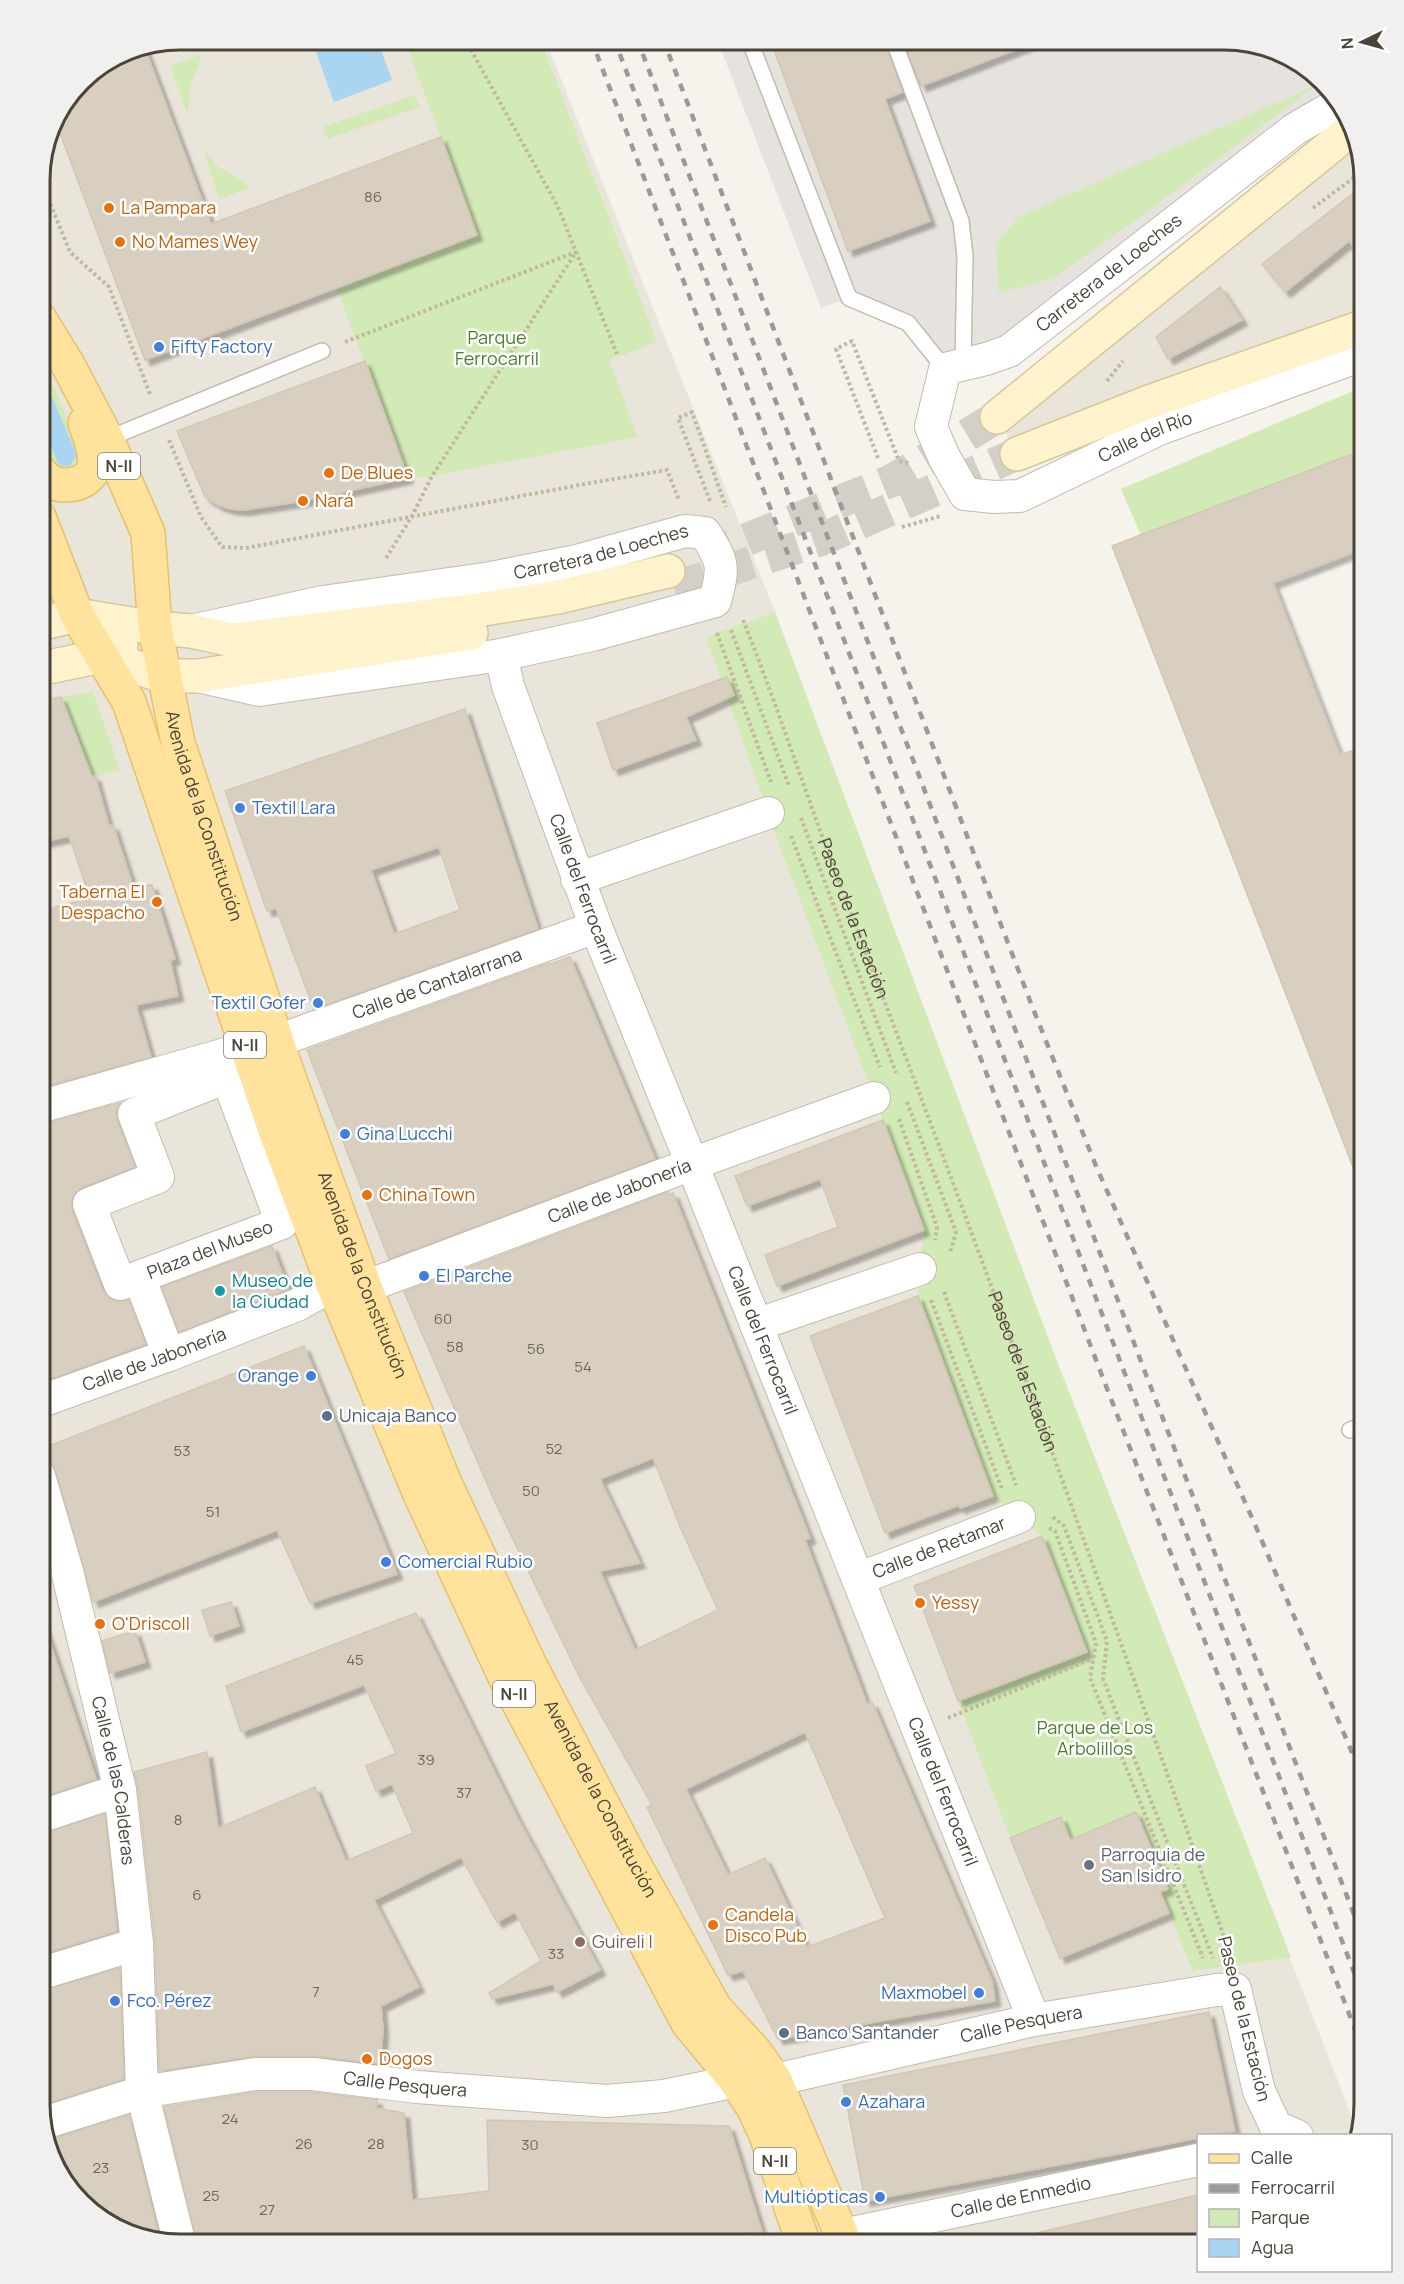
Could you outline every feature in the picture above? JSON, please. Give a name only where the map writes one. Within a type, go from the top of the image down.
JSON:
[{"type":"main road","name":"Avenida de la Constitución","points":[[50,336],[107,439],[148,533],[155,628],[178,742],[262,1044],[333,1285],[419,1492],[505,1677],[688,2023],[736,2081],[754,2109],[766,2135],[800,2234]]},
{"type":"main road","name":"N-II","points":[[50,482],[62,486],[76,484],[88,477],[94,466],[93,447],[68,365]]},
{"type":"main road","name":"Avenida de la Constitución","points":[[50,545],[77,615],[129,702],[262,1044],[444,1481],[531,1665],[629,1855],[716,2008],[756,2053],[775,2080],[842,2234]]},
{"type":"street","name":"Carretera de Loeches","points":[[954,366],[1009,351],[1295,129],[1333,107]]},
{"type":"street","points":[[997,417],[1346,134]]},
{"type":"street","name":"Calle del Río","points":[[1017,454],[1149,402],[1354,330]]},
{"type":"street","name":"Calle del Río","points":[[954,366],[931,427],[944,457],[965,494],[994,497],[1020,496],[1159,429],[1354,358]]},
{"type":"street","name":"Carretera de Loeches","points":[[190,631],[323,602],[491,578],[577,561],[685,531],[705,533],[720,556],[722,575],[714,602],[592,635],[501,655],[259,690],[198,676]]},
{"type":"street","name":"Carretera de Loeches","points":[[77,615],[155,628],[190,631],[233,640],[471,611],[671,580],[586,610],[497,628],[198,676],[164,676],[101,656]]},
{"type":"street","points":[[50,621],[77,615]]},
{"type":"street","points":[[50,667],[101,656],[155,628]]},
{"type":"street","name":"Carretera de Loeches","points":[[129,702],[164,676],[233,640]]},
{"type":"street","name":"Calle del Ferrocarril","points":[[501,655],[508,686],[577,879],[1034,2020]]},
{"type":"street","points":[[577,879],[784,807]]},
{"type":"street","name":"Calle de Cantalarrana","points":[[50,1104],[262,1044],[596,927]]},
{"type":"street","name":"Plaza del Museo","points":[[227,1077],[282,1223],[139,1277],[120,1284],[89,1204],[158,1177],[134,1114],[227,1077]]},
{"type":"street","name":"Calle de Jabonería","points":[[365,1287],[692,1164],[885,1095]]},
{"type":"street","points":[[756,1325],[932,1268]]},
{"type":"street","points":[[139,1277],[169,1355]]},
{"type":"street","name":"Calle de Jabonería","points":[[50,1398],[297,1305],[333,1285]]},
{"type":"street","name":"Calle de Retamar","points":[[858,1578],[1027,1508]]},
{"type":"street","name":"Calle de las Calderas","points":[[50,1513],[67,1571],[120,1790],[137,1944],[142,2092],[177,2234]]},
{"type":"street","points":[[50,1812],[120,1790]]},
{"type":"street","points":[[50,1971],[137,1944]]},
{"type":"street","name":"Calle Pesquera","points":[[775,2080],[1034,2020],[1225,1989]]},
{"type":"street","name":"Paseo de la Estación","points":[[1225,1989],[1259,2091],[1276,2127],[1292,2134]]},
{"type":"street","points":[[736,2081],[756,2053]]},
{"type":"street","name":"Calle Pesquera","points":[[51,2121],[142,2092],[255,2074],[313,2074],[417,2087],[607,2101],[664,2096],[736,2081]]},
{"type":"street","points":[[754,2109],[775,2080]]},
{"type":"street","name":"Calle de Enmedio","points":[[871,2234],[1197,2160]]},
{"type":"lane","points":[[753,50],[849,297],[908,323],[954,366]]},
{"type":"lane","points":[[897,50],[961,221],[965,256],[954,366]]},
{"type":"lane","points":[[107,439],[322,351]]},
{"type":"lane","points":[[1350,1430],[1354,1428]]},
{"type":"path","points":[[471,50],[558,207],[617,354]]},
{"type":"path","points":[[50,203],[70,252],[109,287],[159,418],[201,518],[222,547],[246,548],[667,470],[683,509]]},
{"type":"path","points":[[322,351],[576,252]]},
{"type":"path","points":[[383,563],[412,516],[432,476],[576,252]]},
{"type":"path","points":[[878,458],[836,349],[852,341],[899,461]]},
{"type":"path","points":[[713,509],[678,418],[692,412],[729,513]]},
{"type":"path","points":[[902,527],[942,516]]},
{"type":"path","name":"Paseo de la Estación","points":[[740,614],[807,798],[971,1227],[1140,1696],[1234,1965],[1225,1989]]},
{"type":"path","points":[[716,627],[784,807],[885,1095],[938,1227],[932,1268],[1027,1508],[1064,1526],[1107,1641],[1102,1678],[1225,1989]]},
{"type":"path","points":[[731,628],[784,807],[897,1076]]},
{"type":"path","points":[[906,1098],[956,1232],[950,1254]]},
{"type":"path","points":[[930,1299],[1027,1508],[1054,1531],[1096,1643],[1090,1678],[1225,1989]]},
{"type":"path","points":[[918,1730],[1092,1659]]},
{"type":"shaded area","points":[[171,50],[549,50],[775,612],[1058,1364],[1353,2120],[1351,2134],[1197,2134],[1197,2234],[171,2234],[138,2228],[107,2213],[71,2177],[56,2146],[50,2113],[50,171],[59,130],[71,107],[107,71],[138,56]]},
{"type":"shaded area","points":[[721,50],[1233,50],[1266,56],[1297,71],[1333,108],[1009,351],[945,369],[908,323],[849,298],[821,308]]},
{"type":"shaded area","points":[[1346,134],[1354,171],[1354,330],[1017,454],[997,417]]},
{"type":"green space","name":"Parque Ferrocarril","points":[[408,50],[544,50],[657,342],[609,360],[638,437],[432,476],[408,478],[337,289],[477,235]]},
{"type":"green space","points":[[200,55],[201,60],[191,84],[188,116],[170,66]]},
{"type":"green space","points":[[1315,87],[1055,277],[999,293],[996,245],[1018,217]]},
{"type":"green space","points":[[414,95],[420,107],[327,139],[323,127]]},
{"type":"green space","points":[[203,149],[218,167],[246,183],[249,188],[219,199]]},
{"type":"green space","points":[[50,379],[82,454],[80,465],[62,471],[50,457]]},
{"type":"green space","points":[[1354,391],[1354,453],[1141,535],[1121,489]]},
{"type":"green space","name":"Parque de Los Arbolillos","points":[[775,612],[1058,1364],[1291,1957],[1193,1971],[1160,1892],[1168,1889],[1136,1813],[1070,1840],[1061,1817],[1010,1838],[958,1701],[1087,1651],[1073,1614],[1045,1624],[1057,1575],[1042,1536],[993,1496],[918,1296],[924,1230],[783,855],[706,637]]},
{"type":"green space","points":[[93,692],[120,770],[90,777],[61,697]]},
{"type":"green space","points":[[50,1570],[54,1582],[50,1583]]},
{"type":"water","points":[[321,50],[381,50],[392,80],[334,102],[316,52]]},
{"type":"water","points":[[50,393],[77,455],[70,466],[63,466],[57,462],[50,443]]},
{"type":"building","points":[[774,50],[887,50],[903,92],[885,99],[930,221],[848,251]]},
{"type":"building","points":[[907,50],[1015,50],[921,86]]},
{"type":"building","points":[[147,54],[211,224],[441,137],[477,235],[145,360],[59,130],[71,107],[107,71]]},
{"type":"building","points":[[1354,193],[1354,248],[1349,241],[1285,292],[1262,264]]},
{"type":"building","points":[[1220,287],[1242,320],[1168,359],[1156,337]]},
{"type":"building","points":[[365,361],[408,478],[303,501],[244,510],[218,505],[205,497],[177,431]]},
{"type":"building","points":[[1354,453],[1354,552],[1273,583],[1340,755],[1354,750],[1354,1170],[1112,546]]},
{"type":"building","points":[[727,677],[734,695],[686,717],[696,740],[613,770],[597,723]]},
{"type":"building","points":[[61,697],[92,777],[95,776],[109,826],[113,825],[133,886],[152,885],[175,959],[170,960],[178,996],[136,1005],[151,1057],[50,1085],[50,908],[90,898],[69,836],[50,840],[50,699]]},
{"type":"building","points":[[465,709],[538,929],[314,1009],[276,908],[267,911],[225,791]],"holes":[[[439,847],[460,910],[394,934],[371,870]]]},
{"type":"building","points":[[570,957],[655,1159],[389,1259],[307,1050]]},
{"type":"building","points":[[120,1103],[116,1111],[117,1120],[135,1167],[82,1187],[75,1193],[71,1202],[103,1291],[108,1298],[117,1302],[129,1300],[146,1344],[50,1379],[50,1121]]},
{"type":"building","points":[[883,1120],[924,1230],[777,1286],[765,1255],[838,1227],[820,1179],[747,1206],[735,1176]]},
{"type":"building","points":[[668,1192],[669,1195],[673,1193],[810,1538],[805,1540],[867,1704],[872,1702],[992,1981],[995,2001],[778,2039],[743,1971],[728,1975],[647,1807],[652,1805],[579,1676],[495,1502],[404,1292]],"holes":[[[653,1458],[681,1529],[718,1610],[635,1650],[600,1571],[640,1563],[600,1479]],[[805,1732],[885,1918],[807,1947],[765,1858],[728,1875],[686,1789]]]},
{"type":"building","name":"Museo de la Ciudad","points":[[272,1246],[288,1289],[179,1332],[162,1287]]},
{"type":"building","points":[[918,1296],[993,1496],[960,1508],[959,1505],[885,1533],[810,1336]]},
{"type":"building","points":[[304,1346],[397,1574],[310,1603],[277,1530],[93,1602],[56,1471],[50,1464],[50,1446]]},
{"type":"building","points":[[1042,1536],[1087,1652],[958,1701],[914,1586]]},
{"type":"building","points":[[231,1602],[239,1626],[210,1636],[202,1610]]},
{"type":"building","points":[[416,1613],[517,1817],[600,1970],[557,1992],[553,1984],[492,1999],[489,1993],[541,1961],[515,1912],[497,1922],[461,1857],[374,1900],[419,1987],[381,2006],[383,2031],[380,2064],[315,2056],[255,2056],[159,2071],[155,1942],[138,1788],[134,1772],[207,1752],[218,1828],[315,1787],[346,1861],[413,1833],[392,1784],[376,1791],[366,1766],[396,1753],[364,1685],[241,1732],[226,1686]]},
{"type":"building","points":[[135,1631],[145,1662],[110,1673],[102,1641]]},
{"type":"building","points":[[50,1643],[96,1779],[50,1794]]},
{"type":"building","name":"Parroquia de San Isidro","points":[[1136,1812],[1168,1889],[1160,1892],[1169,1913],[1060,1958],[1010,1838],[1061,1817],[1070,1840]]},
{"type":"building","points":[[105,1814],[117,1931],[50,1952],[50,1831]]},
{"type":"building","points":[[120,1968],[124,2079],[50,2103],[50,1988]]},
{"type":"building","points":[[1209,2012],[1235,2131],[1197,2134],[1197,2138],[865,2201],[843,2085]]},
{"type":"building","points":[[256,2092],[312,2092],[377,2100],[376,2108],[404,2113],[412,2200],[489,2191],[487,2120],[729,2126],[762,2232],[741,2234],[194,2234],[164,2107]]},
{"type":"building","points":[[129,2115],[158,2232],[138,2228],[122,2221],[107,2213],[94,2202],[71,2177],[54,2138]]},
{"type":"building","points":[[1197,2195],[1197,2234],[1032,2234]]},
{"type":"tunnel","points":[[701,558],[891,481],[997,417]]},
{"type":"tunnel","points":[[674,588],[820,540],[1017,454]]},
{"type":"railway","points":[[595,50],[1106,1386],[1354,2027]]},
{"type":"railway","points":[[618,50],[1354,1972]]},
{"type":"railway","points":[[641,50],[1354,1914]]},
{"type":"railway","points":[[667,50],[1032,1006],[1096,1166],[1256,1527],[1354,1757]]},
{"type":"place","name":"La Pampara","points":[[109,208]]},
{"type":"place","name":"No Mames Wey","points":[[120,242]]},
{"type":"place","name":"Fifty Factory","points":[[159,347]]},
{"type":"place","name":"De Blues","points":[[329,473]]},
{"type":"place","name":"Nará","points":[[303,501]]},
{"type":"place","name":"Textil Lara","points":[[240,808]]},
{"type":"place","name":"Taberna El Despacho","points":[[157,902]]},
{"type":"place","name":"Textil Gofer","points":[[318,1003]]},
{"type":"place","name":"Gina Lucchi","points":[[345,1134]]},
{"type":"place","name":"China Town","points":[[367,1195]]},
{"type":"place","name":"El Parche","points":[[424,1276]]},
{"type":"place","name":"Museo de la Ciudad","points":[[220,1291]]},
{"type":"place","name":"Orange","points":[[311,1376]]},
{"type":"place","name":"Unicaja Banco","points":[[327,1416]]},
{"type":"place","name":"Comercial Rubio","points":[[386,1562]]},
{"type":"place","name":"Yessy","points":[[920,1603]]},
{"type":"place","name":"O'Driscoll","points":[[100,1624]]},
{"type":"place","name":"Parroquia de San Isidro","points":[[1089,1865]]},
{"type":"place","name":"Candela Disco Pub","points":[[713,1925]]},
{"type":"place","name":"Guireli I","points":[[580,1942]]},
{"type":"place","name":"Maxmobel","points":[[979,1993]]},
{"type":"place","name":"Fco. Pérez","points":[[115,2001]]},
{"type":"place","name":"Banco Santander","points":[[784,2033]]},
{"type":"place","name":"Dogos","points":[[367,2059]]},
{"type":"place","name":"Azahara","points":[[846,2102]]},
{"type":"place","name":"Multiópticas","points":[[880,2197]]}]
